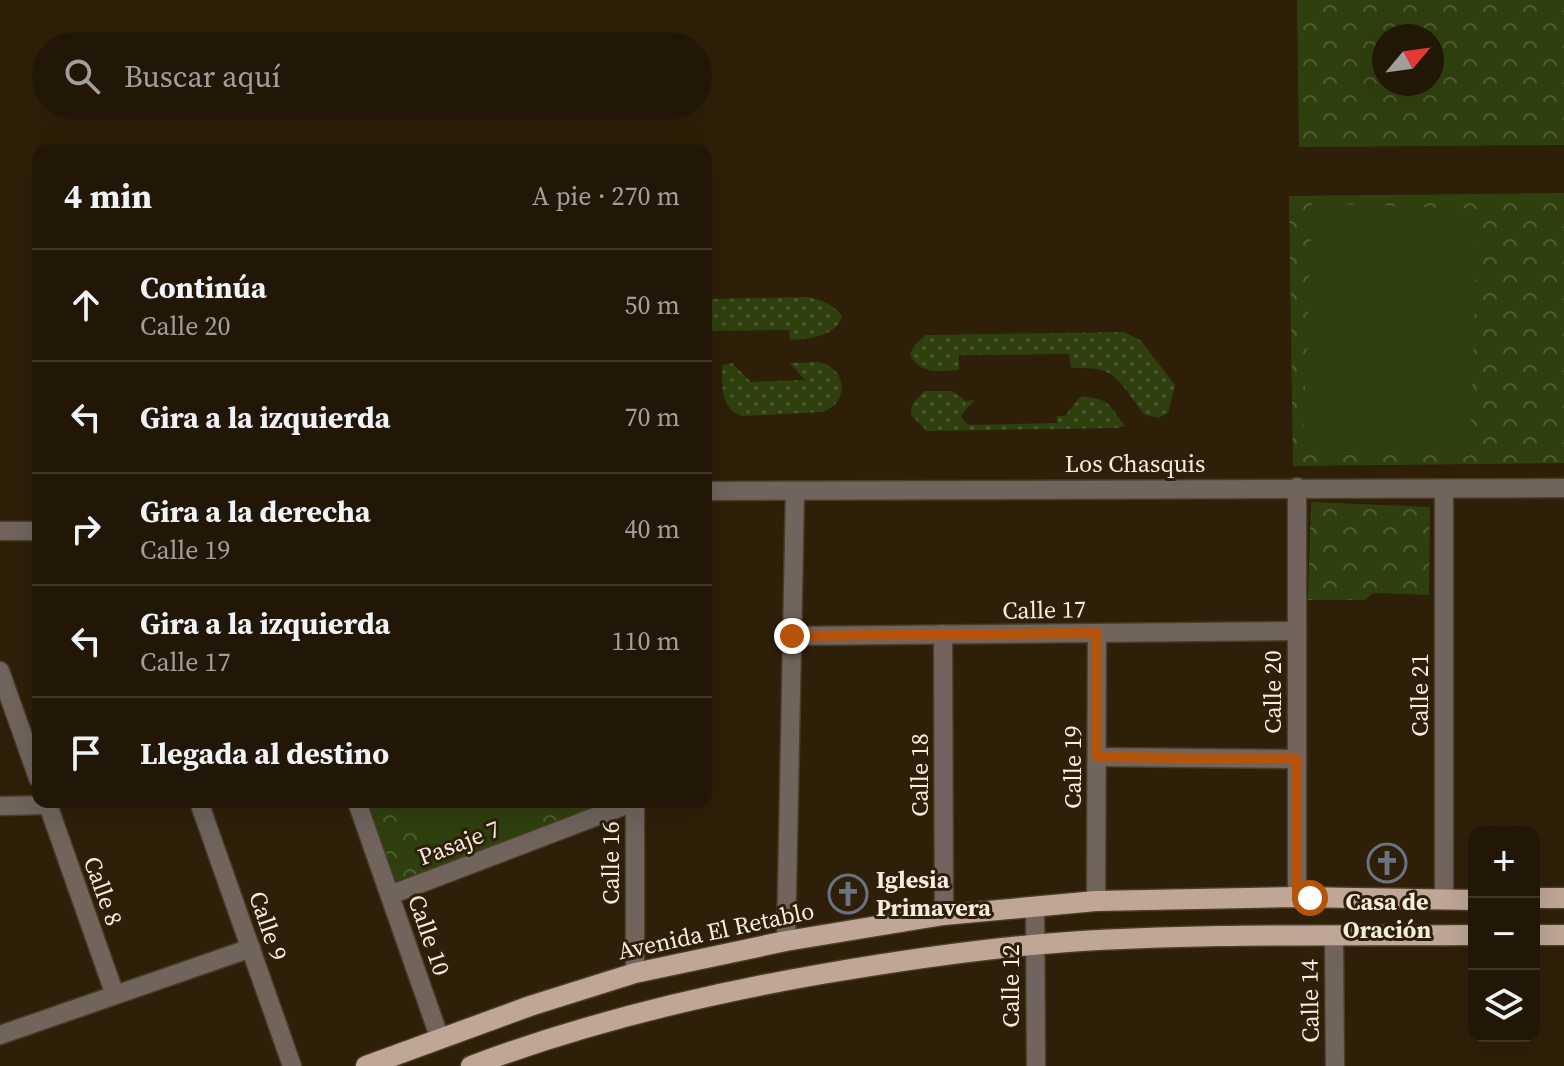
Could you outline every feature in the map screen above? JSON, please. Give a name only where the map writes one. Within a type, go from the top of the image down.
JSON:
[{"type":"main road","name":"Avenida El Retablo","points":[[366,1066],[635,973],[786,941],[944,915],[1096,901],[1297,897],[1468,900]]},
{"type":"main road","points":[[1540,898],[1564,898]]},
{"type":"main road","points":[[471,1066],[598,1022],[720,992],[924,957],[1035,945],[1178,937],[1468,935]]},
{"type":"main road","points":[[1540,935],[1564,935]]},
{"type":"street","name":"Calle 20","points":[[1297,487],[1297,897]]},
{"type":"street","name":"Los Chasquis","points":[[712,491],[1564,488]]},
{"type":"street","name":"Calle 21","points":[[1444,489],[1444,900]]},
{"type":"street","points":[[786,941],[795,491]]},
{"type":"street","points":[[0,531],[32,531]]},
{"type":"street","name":"Calle 17","points":[[792,636],[1297,631]]},
{"type":"street","name":"Calle 19","points":[[1096,901],[1097,633]]},
{"type":"street","name":"Calle 18","points":[[943,634],[944,915]]},
{"type":"street","points":[[1,676],[32,761]]},
{"type":"street","points":[[1097,757],[1297,759]]},
{"type":"street","points":[[0,806],[32,805]]},
{"type":"street","name":"Calle 8","points":[[48,808],[115,995]]},
{"type":"street","name":"Calle 9","points":[[201,808],[292,1066]]},
{"type":"street","name":"Calle 10","points":[[359,808],[440,1039]]},
{"type":"street","name":"Pasaje 7","points":[[390,895],[619,808]]},
{"type":"street","name":"Calle 16","points":[[635,808],[635,973]]},
{"type":"street","name":"Calle 12","points":[[1035,906],[1036,1066]]},
{"type":"street","name":"Calle 14","points":[[1334,936],[1335,1066]]},
{"type":"street","points":[[0,1035],[251,948]]},
{"type":"green space","points":[[1297,0],[1564,0],[1564,145],[1299,147]]},
{"type":"green space","points":[[1564,193],[1564,463],[1293,466],[1289,196]]},
{"type":"green space","points":[[1312,203],[1478,209],[1470,456],[1303,450]]},
{"type":"green space","points":[[808,297],[827,303],[842,316],[828,333],[805,339],[790,340],[789,330],[712,331],[712,299]]},
{"type":"green space","points":[[1124,332],[1140,340],[1175,385],[1168,413],[1158,418],[1145,415],[1109,373],[1071,368],[1069,354],[959,355],[959,370],[937,371],[919,366],[910,354],[926,335]]},
{"type":"green space","points":[[819,362],[835,371],[842,386],[838,401],[823,412],[741,416],[726,401],[722,365],[732,363],[751,382],[805,380],[790,363]]},
{"type":"green space","points":[[924,391],[952,391],[966,401],[975,400],[961,415],[969,425],[1057,423],[1057,416],[1065,416],[1080,397],[1097,398],[1107,403],[1125,426],[927,431],[911,415],[912,405]]},
{"type":"green space","points":[[1311,502],[1430,507],[1429,595],[1373,593],[1365,600],[1308,600]]},
{"type":"green space","points":[[368,808],[608,808],[398,892]]},
{"type":"green space","points":[[435,808],[515,808],[524,832],[437,864],[419,814]]},
{"type":"place","name":"Casa de Oración","points":[[1387,863]]},
{"type":"place","name":"Iglesia Primavera","points":[[848,894]]},
{"type":"route","points":[[792,636],[1097,633],[1097,757],[1297,759],[1297,897],[1310,898]]}]
